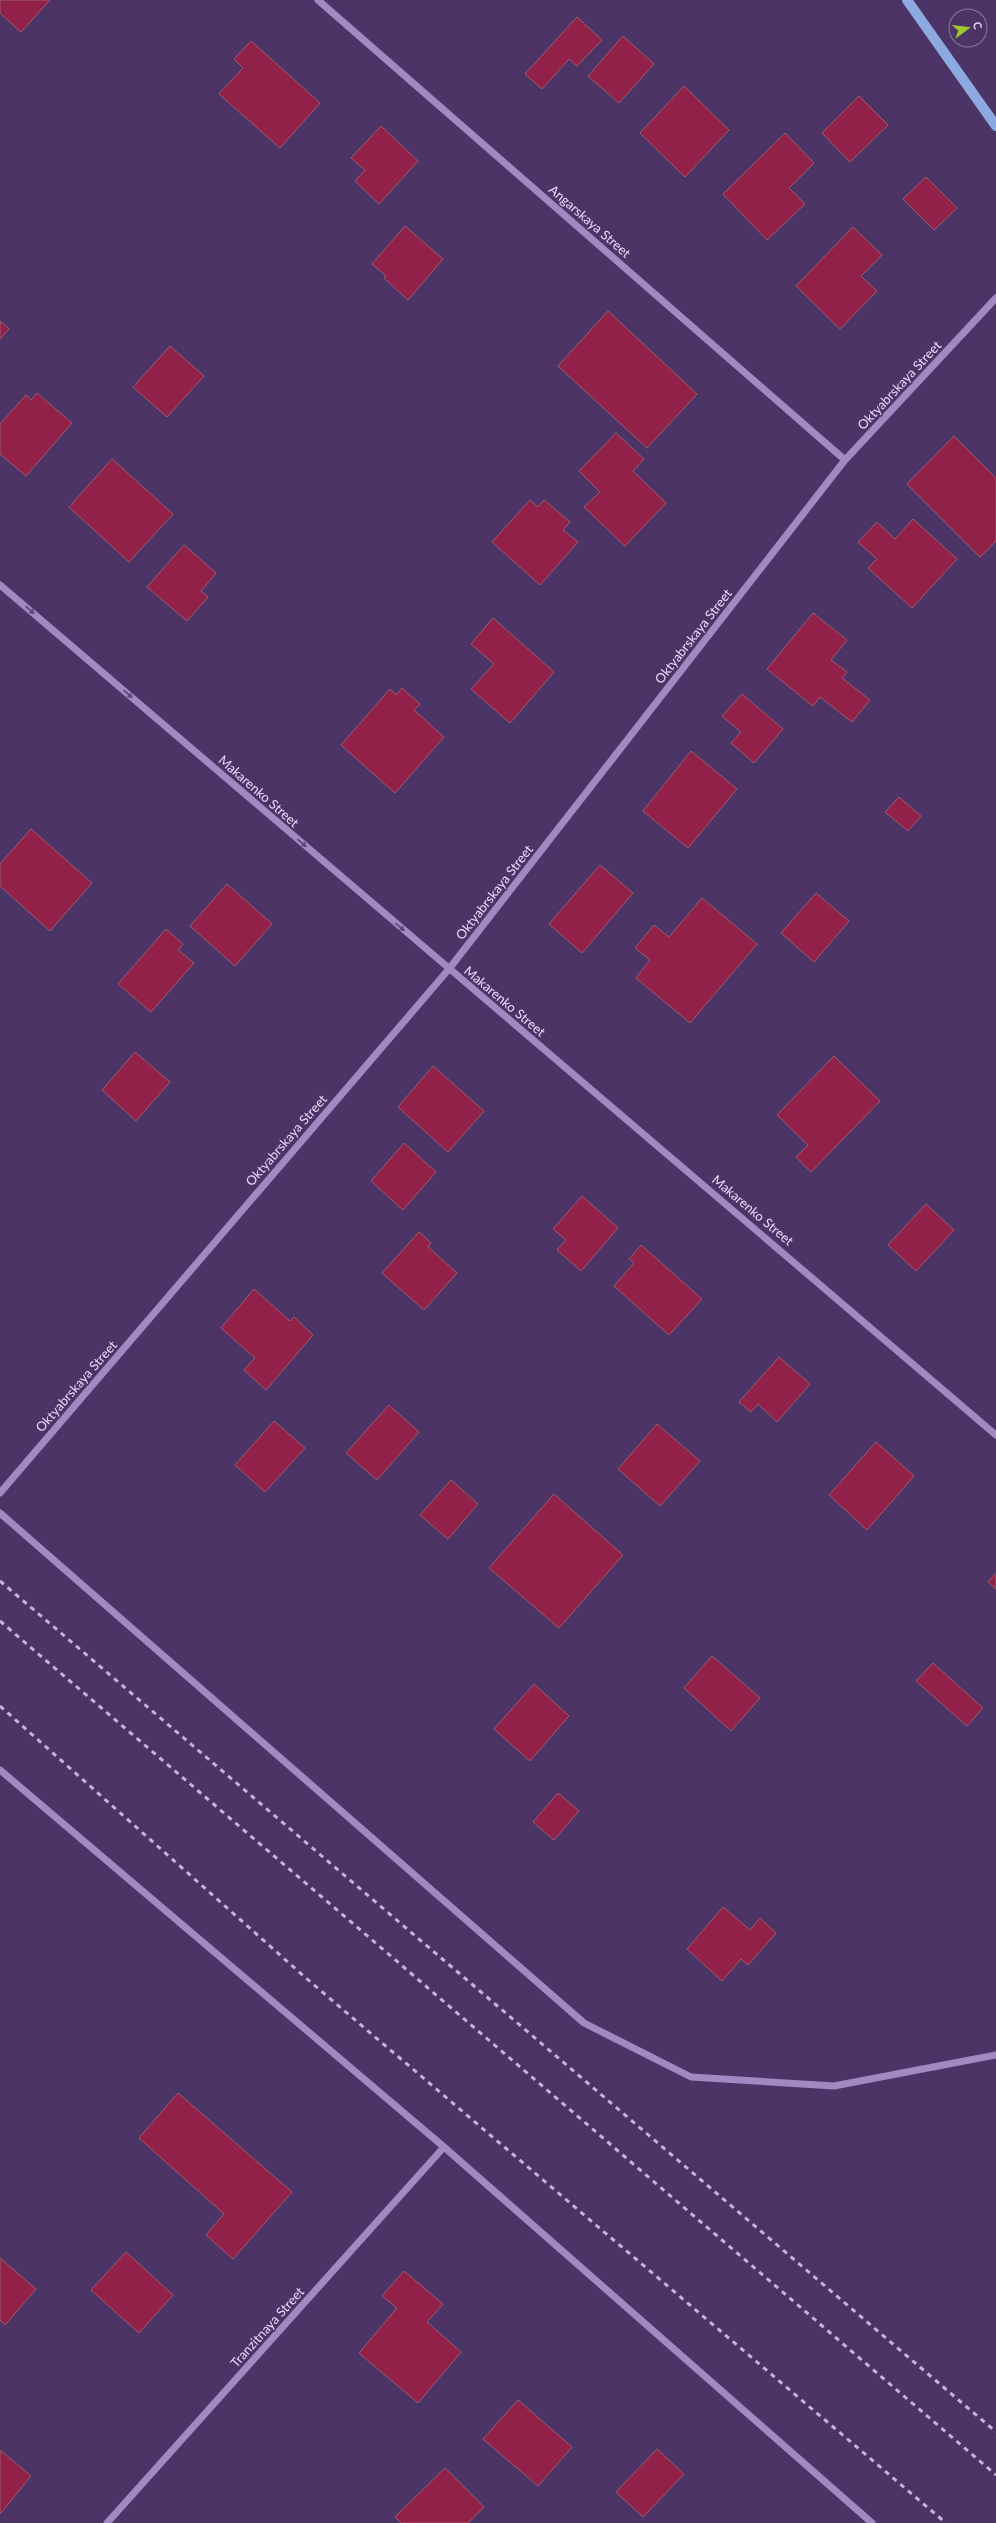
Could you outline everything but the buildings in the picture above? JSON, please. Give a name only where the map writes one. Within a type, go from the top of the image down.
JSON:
[{"type":"main road","points":[[907,0],[996,126]]},
{"type":"street","name":"Angarskaya Street","points":[[318,0],[845,460]]},
{"type":"street","name":"Oktyabrskaya Street","points":[[0,1493],[449,969],[845,460],[996,298]]},
{"type":"street","name":"Makarenko Street","points":[[0,584],[996,1435]]},
{"type":"street","points":[[0,1513],[584,2023],[691,2077],[834,2086],[996,2055]]},
{"type":"street","points":[[0,1770],[444,2147],[872,2523]]},
{"type":"street","name":"Tranzitnaya Street","points":[[107,2523],[444,2147]]},
{"type":"railway","points":[[0,1581],[996,2432]]},
{"type":"railway","points":[[0,1621],[996,2475]]},
{"type":"railway","points":[[0,1706],[307,1979],[946,2523]]}]
